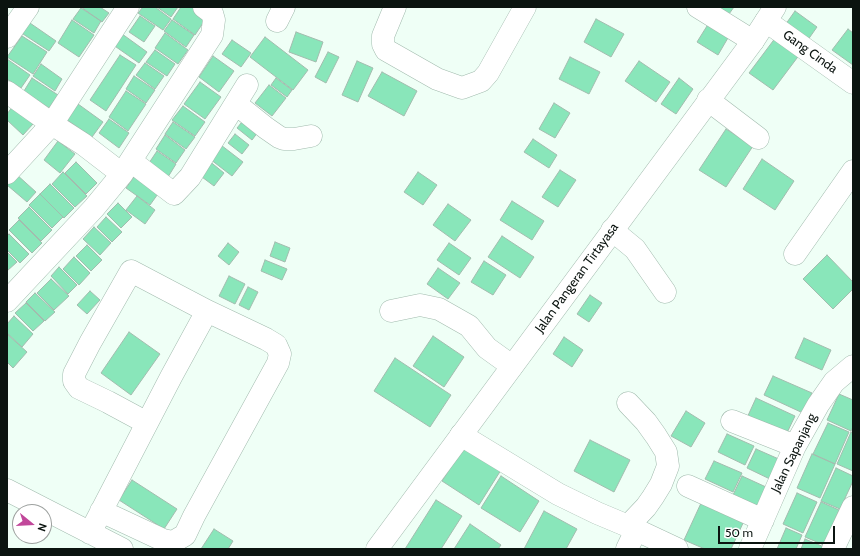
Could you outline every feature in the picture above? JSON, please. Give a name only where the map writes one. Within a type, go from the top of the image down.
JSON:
[{"type":"street","points":[[7,37],[28,7]]},
{"type":"street","points":[[7,174],[52,124],[128,7]]},
{"type":"street","points":[[7,301],[94,208],[126,167],[212,35],[214,20],[212,13],[204,7]]},
{"type":"street","points":[[395,7],[383,36],[383,44],[386,50],[438,79],[462,88],[481,81],[488,73],[525,7]]},
{"type":"street","points":[[698,7],[753,41]]},
{"type":"street","name":"Jalan Pangeran Tirtayasa","points":[[377,549],[753,41],[771,14]]},
{"type":"street","name":"Gang Cinda","points":[[771,14],[853,83]]},
{"type":"street","points":[[7,92],[83,144],[174,194],[190,177],[247,85]]},
{"type":"street","points":[[708,100],[758,138]]},
{"type":"street","points":[[236,104],[279,137],[284,139],[294,139],[311,136]]},
{"type":"street","points":[[795,254],[853,171]]},
{"type":"street","points":[[612,230],[635,249],[665,292]]},
{"type":"street","points":[[101,511],[163,540],[173,542],[185,535],[278,363],[280,354],[276,345],[207,312],[131,271],[90,343],[74,374],[74,381],[79,388],[147,423]]},
{"type":"street","points":[[391,311],[420,305],[439,309],[470,326],[487,348],[512,366]]},
{"type":"street","points":[[90,533],[207,312]]},
{"type":"street","name":"Jalan Sapanjang","points":[[750,549],[795,446],[818,405],[844,386],[853,366]]},
{"type":"street","points":[[628,403],[646,422],[656,436],[666,452],[668,466],[661,484],[630,535]]},
{"type":"street","points":[[732,420],[795,446]]},
{"type":"street","points":[[461,435],[558,494],[596,513],[630,535],[677,549]]},
{"type":"street","points":[[688,486],[763,520]]},
{"type":"street","points":[[7,490],[122,549]]},
{"type":"street","points":[[833,549],[853,507]]},
{"type":"building","points":[[81,7],[100,7],[109,13],[102,22]]},
{"type":"building","points":[[143,7],[155,7],[171,19],[163,30],[138,13]]},
{"type":"building","points":[[157,7],[178,7],[171,17]]},
{"type":"building","points":[[181,7],[192,7],[207,17],[195,35],[173,19]]},
{"type":"building","points":[[718,7],[734,7],[729,14]]},
{"type":"building","points":[[81,8],[101,21],[94,33],[73,19]]},
{"type":"building","points":[[795,11],[817,27],[805,44],[783,28]]},
{"type":"building","points":[[140,16],[155,26],[144,42],[129,32]]},
{"type":"building","points":[[712,18],[732,31],[718,55],[697,42]]},
{"type":"building","points":[[596,19],[624,34],[611,57],[584,42]]},
{"type":"building","points":[[72,20],[94,35],[79,57],[58,43]]},
{"type":"building","points":[[172,20],[194,35],[186,47],[164,31]]},
{"type":"building","points":[[27,21],[56,41],[49,51],[20,32]]},
{"type":"building","points":[[848,29],[853,33],[853,65],[832,50]]},
{"type":"building","points":[[118,31],[147,52],[139,63],[109,42]]},
{"type":"building","points":[[296,32],[323,42],[316,62],[289,52]]},
{"type":"building","points":[[165,33],[188,50],[178,64],[155,48]]},
{"type":"building","points":[[22,36],[47,52],[33,74],[7,57]]},
{"type":"building","points":[[265,37],[308,70],[293,90],[250,57]]},
{"type":"building","points":[[776,37],[800,54],[773,90],[749,73]]},
{"type":"building","points":[[232,40],[251,53],[241,67],[222,54]]},
{"type":"building","points":[[155,50],[175,64],[167,76],[146,62]]},
{"type":"building","points":[[328,52],[339,57],[326,83],[315,77]]},
{"type":"building","points":[[120,55],[136,65],[106,111],[90,100]]},
{"type":"building","points":[[213,56],[234,71],[219,92],[199,77]]},
{"type":"building","points":[[570,57],[600,72],[589,94],[559,79]]},
{"type":"building","points":[[7,59],[30,75],[21,88],[7,79]]},
{"type":"building","points":[[357,61],[373,68],[358,102],[342,95]]},
{"type":"building","points":[[639,61],[670,82],[656,102],[625,81]]},
{"type":"building","points":[[145,63],[164,76],[155,89],[136,75]]},
{"type":"building","points":[[41,64],[62,79],[55,91],[33,76]]},
{"type":"building","points":[[382,72],[417,91],[404,116],[368,96]]},
{"type":"building","points":[[134,76],[155,90],[146,103],[126,89]]},
{"type":"building","points":[[32,78],[58,95],[49,108],[24,91]]},
{"type":"building","points":[[276,78],[292,90],[287,97],[271,85]]},
{"type":"building","points":[[679,78],[693,89],[676,114],[661,104]]},
{"type":"building","points":[[200,82],[221,97],[205,119],[184,104]]},
{"type":"building","points":[[269,85],[286,98],[272,116],[255,103]]},
{"type":"building","points":[[126,91],[146,104],[128,131],[109,117]]},
{"type":"building","points":[[554,103],[570,113],[555,138],[539,129]]},
{"type":"building","points":[[78,104],[103,122],[92,137],[67,120]]},
{"type":"building","points":[[13,106],[33,124],[23,135],[7,120],[7,114]]},
{"type":"building","points":[[183,106],[205,122],[195,136],[172,120]]},
{"type":"building","points":[[246,117],[261,128],[252,140],[237,128]]},
{"type":"building","points":[[109,119],[129,133],[119,148],[99,133]]},
{"type":"building","points":[[173,122],[195,137],[186,149],[165,134]]},
{"type":"building","points":[[726,129],[753,146],[726,187],[699,170]]},
{"type":"building","points":[[235,134],[249,145],[242,154],[228,143]]},
{"type":"building","points":[[165,135],[185,150],[176,163],[156,149]]},
{"type":"building","points":[[533,139],[557,155],[549,168],[524,152]]},
{"type":"building","points":[[58,141],[75,154],[60,173],[44,160]]},
{"type":"building","points":[[217,142],[243,162],[232,176],[206,156]]},
{"type":"building","points":[[157,151],[176,164],[168,177],[149,163]]},
{"type":"building","points":[[762,159],[794,181],[775,210],[743,189]]},
{"type":"building","points":[[208,160],[224,173],[214,186],[198,174]]},
{"type":"building","points":[[76,162],[97,183],[86,194],[65,173]]},
{"type":"building","points":[[560,170],[576,180],[558,207],[542,197]]},
{"type":"building","points":[[63,172],[87,196],[75,207],[52,184]]},
{"type":"building","points":[[418,172],[437,185],[423,205],[404,192]]},
{"type":"building","points":[[16,174],[36,192],[27,202],[7,185]]},
{"type":"building","points":[[136,174],[160,191],[150,205],[126,188]]},
{"type":"building","points":[[50,184],[74,208],[64,218],[40,194]]},
{"type":"building","points":[[40,194],[63,217],[52,228],[29,205]]},
{"type":"building","points":[[137,196],[155,210],[145,224],[126,210]]},
{"type":"building","points":[[512,201],[544,221],[532,240],[500,220]]},
{"type":"building","points":[[118,203],[132,217],[121,228],[107,214]]},
{"type":"building","points":[[448,204],[471,220],[455,241],[433,225]]},
{"type":"building","points":[[29,207],[52,230],[41,241],[18,218]]},
{"type":"building","points":[[106,217],[122,232],[112,242],[97,227]]},
{"type":"building","points":[[19,220],[42,243],[32,253],[9,230]]},
{"type":"building","points":[[94,227],[111,243],[100,255],[83,239]]},
{"type":"building","points":[[9,234],[29,254],[20,263],[7,250],[7,236]]},
{"type":"building","points":[[502,236],[534,257],[520,278],[488,257]]},
{"type":"building","points":[[275,242],[290,248],[285,262],[270,256]]},
{"type":"building","points":[[228,243],[239,252],[229,265],[218,256]]},
{"type":"building","points":[[449,243],[471,258],[459,275],[437,260]]},
{"type":"building","points":[[87,245],[102,260],[91,271],[76,256]]},
{"type":"building","points":[[7,252],[17,262],[7,271]]},
{"type":"building","points":[[827,255],[853,282],[853,289],[833,309],[803,279]]},
{"type":"building","points":[[74,257],[90,273],[79,285],[63,269]]},
{"type":"building","points":[[265,260],[287,269],[282,280],[261,271]]},
{"type":"building","points":[[484,261],[506,275],[493,295],[471,282]]},
{"type":"building","points":[[59,267],[77,285],[68,294],[51,276]]},
{"type":"building","points":[[438,268],[460,283],[448,299],[427,284]]},
{"type":"building","points":[[229,276],[245,284],[235,304],[219,296]]},
{"type":"building","points":[[51,279],[69,296],[54,310],[37,293]]},
{"type":"building","points":[[248,287],[258,292],[249,310],[239,305]]},
{"type":"building","points":[[90,291],[100,300],[87,314],[77,305]]},
{"type":"building","points":[[35,293],[55,312],[45,321],[26,302]]},
{"type":"building","points":[[590,295],[602,303],[589,322],[577,314]]},
{"type":"building","points":[[26,303],[44,321],[33,331],[15,313]]},
{"type":"building","points":[[14,316],[33,334],[22,347],[7,333],[7,324]]},
{"type":"building","points":[[129,332],[160,354],[131,395],[101,373]]},
{"type":"building","points":[[7,334],[27,352],[13,368],[7,362]]},
{"type":"building","points":[[433,336],[464,357],[444,387],[413,366]]},
{"type":"building","points":[[564,337],[583,350],[572,367],[553,354]]},
{"type":"building","points":[[804,338],[831,350],[822,370],[795,358]]},
{"type":"building","points":[[395,358],[451,395],[430,427],[374,391]]},
{"type":"building","points":[[773,376],[812,393],[803,413],[764,395]]},
{"type":"building","points":[[839,394],[853,400],[853,427],[851,431],[827,420]]},
{"type":"building","points":[[756,398],[795,416],[785,437],[746,420]]},
{"type":"building","points":[[686,411],[705,423],[691,447],[671,436]]},
{"type":"building","points":[[828,423],[849,432],[835,464],[813,454]]},
{"type":"building","points":[[851,432],[853,433],[853,471],[837,464]]},
{"type":"building","points":[[727,434],[754,446],[745,465],[718,452]]},
{"type":"building","points":[[590,440],[630,460],[614,492],[574,471]]},
{"type":"building","points":[[464,447],[501,470],[479,505],[442,481]]},
{"type":"building","points":[[756,449],[781,460],[772,480],[747,468]]},
{"type":"building","points":[[812,454],[835,464],[820,498],[797,488]]},
{"type":"building","points":[[714,461],[742,473],[733,492],[705,479]]},
{"type":"building","points":[[836,468],[853,476],[853,481],[840,509],[821,501]]},
{"type":"building","points":[[501,476],[539,501],[520,532],[481,508]]},
{"type":"building","points":[[742,476],[766,487],[758,506],[733,495]]},
{"type":"building","points":[[132,480],[177,509],[164,529],[119,500]]},
{"type":"building","points":[[797,493],[817,502],[803,533],[783,524]]},
{"type":"building","points":[[436,500],[462,516],[441,549],[405,549]]},
{"type":"building","points":[[702,501],[744,521],[731,549],[705,549],[684,540]]},
{"type":"building","points":[[821,502],[839,510],[824,545],[805,537]]},
{"type":"building","points":[[544,511],[577,529],[566,549],[524,549]]},
{"type":"building","points":[[470,524],[501,545],[498,549],[454,549]]},
{"type":"building","points":[[786,528],[802,535],[796,549],[777,549]]},
{"type":"building","points":[[214,529],[233,541],[228,549],[201,549]]},
{"type":"building","points":[[805,539],[824,547],[823,549],[801,549]]}]
